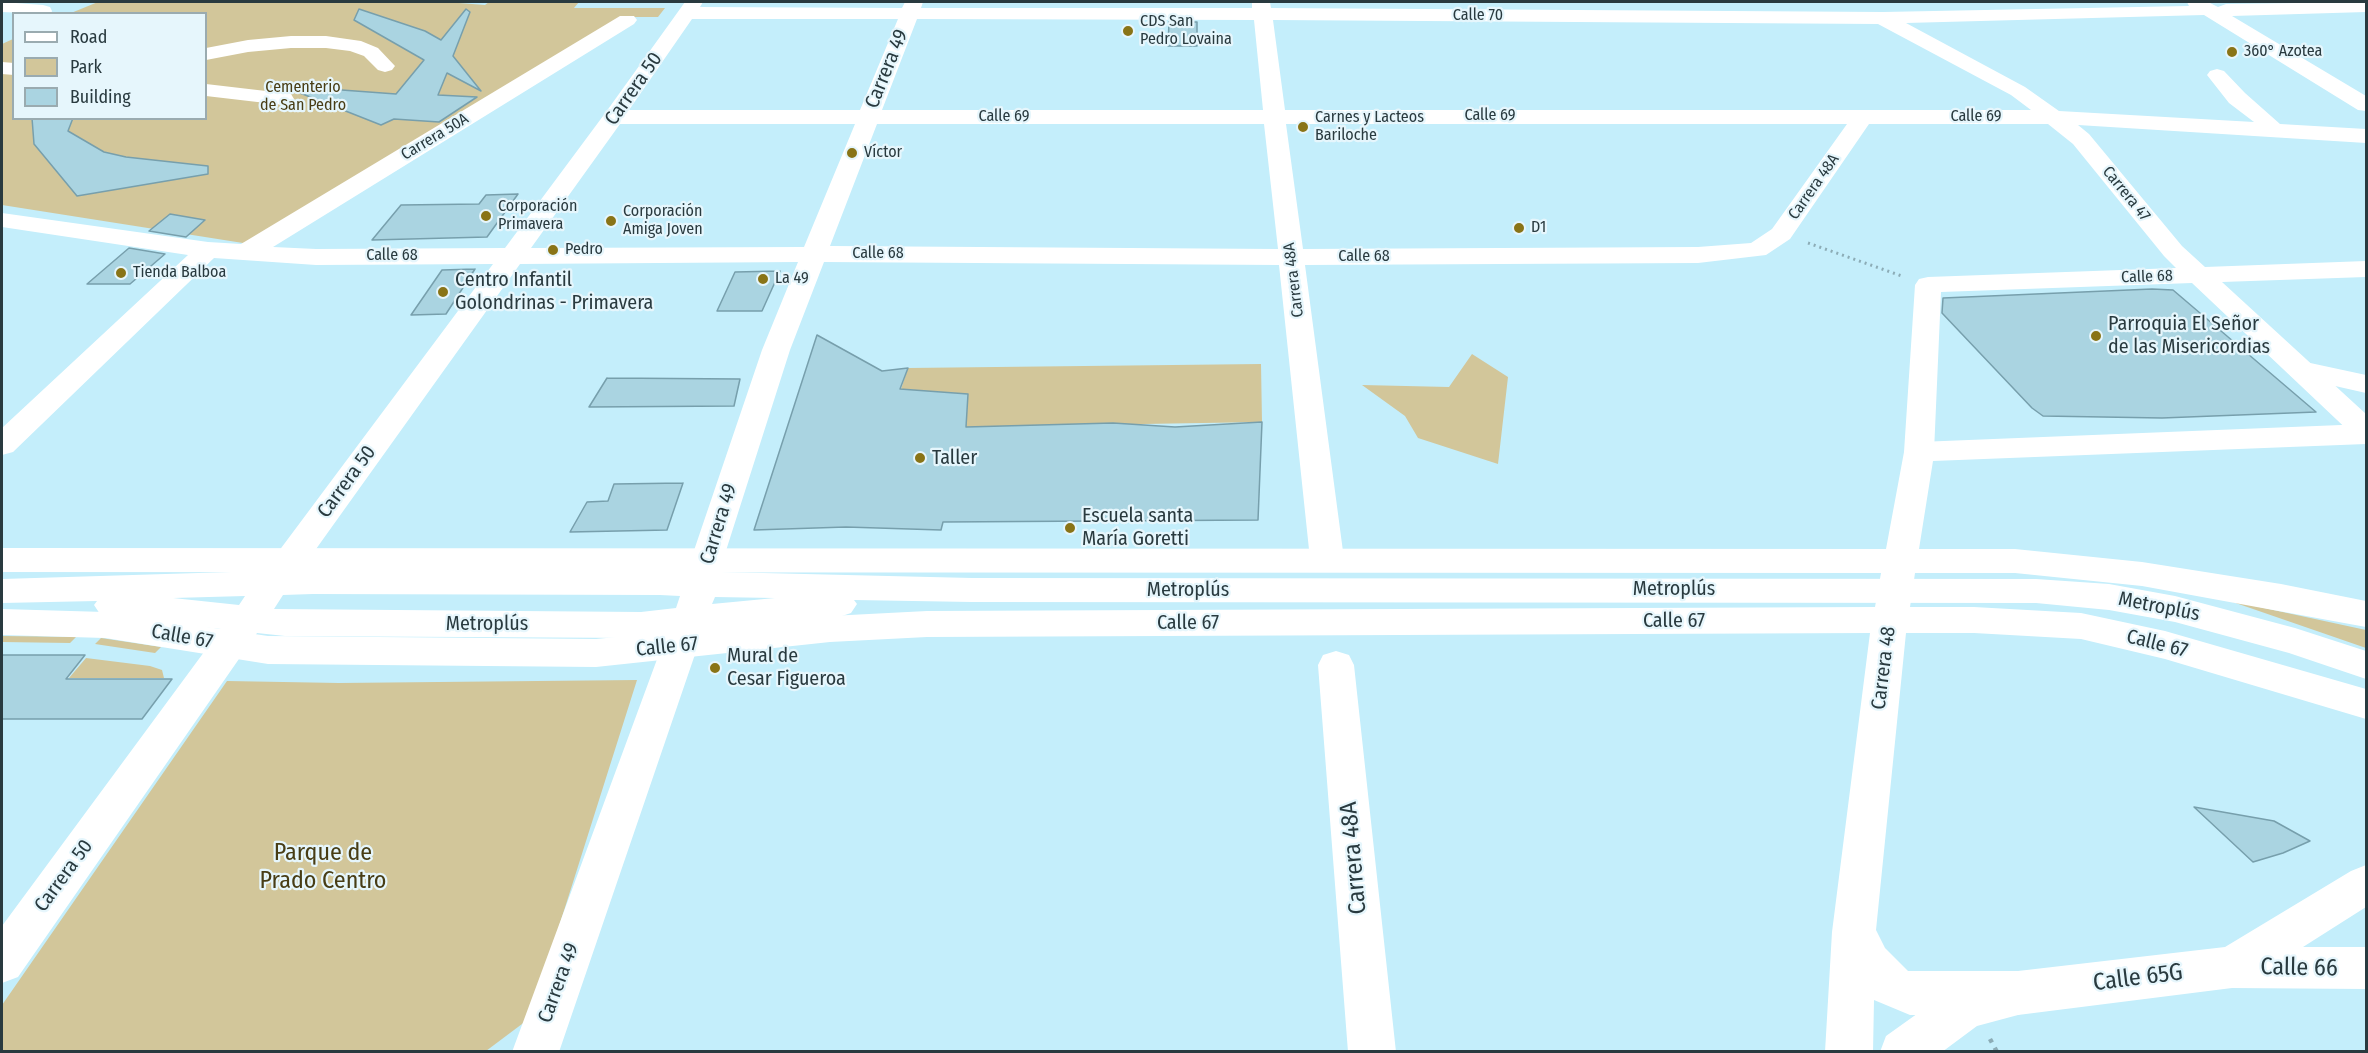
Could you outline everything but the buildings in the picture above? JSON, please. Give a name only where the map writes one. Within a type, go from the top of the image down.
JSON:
[{"type":"street","points":[[40,12],[62,2]]},
{"type":"street","name":"Carrera 47","points":[[1854,2],[2018,91],[2056,117],[2081,139],[2160,237],[2367,432]]},
{"type":"street","points":[[2197,6],[2367,105]]},
{"type":"street","name":"Calle 70","points":[[690,7],[1611,9],[1883,18],[2197,6]]},
{"type":"street","points":[[2226,10],[2367,6]]},
{"type":"street","name":"Carrera 50","points":[[2,962],[281,572],[614,117],[690,7]]},
{"type":"street","name":"Carrera 49","points":[[535,1052],[684,633],[776,350],[912,8]]},
{"type":"street","name":"Carrera 48A","points":[[1262,8],[1327,559]]},
{"type":"street","name":"Carrera 50A","points":[[243,254],[627,20]]},
{"type":"street","points":[[207,54],[248,46],[326,42],[354,45],[371,52],[385,66]]},
{"type":"street","points":[[2217,75],[2237,98],[2259,114],[2274,131]]},
{"type":"street","points":[[207,90],[284,99]]},
{"type":"street","name":"Calle 69","points":[[614,117],[2056,117],[2367,136]]},
{"type":"street","name":"Carrera 48A","points":[[1757,249],[1782,234],[1863,117]]},
{"type":"street","name":"Calle 68","points":[[3,222],[243,254],[316,257],[1698,255],[1757,249]]},
{"type":"street","points":[[2,445],[208,250]]},
{"type":"street","name":"Calle 68","points":[[1928,285],[2367,269]]},
{"type":"street","name":"Carrera 48","points":[[1849,1052],[1854,932],[1886,644],[1919,452],[1928,285]]},
{"type":"street","points":[[2301,370],[2367,384]]},
{"type":"street","points":[[1919,452],[2367,432]]},
{"type":"street","points":[[704,572],[1327,559],[2015,561],[2142,574],[2367,614]]},
{"type":"street","points":[[2,560],[281,572]]},
{"type":"street","name":"Metroplús","points":[[2,592],[281,572],[704,572],[972,590],[1962,589],[2036,591],[2109,597],[2175,609],[2295,641],[2367,665]]},
{"type":"street","name":"Metroplús","points":[[684,633],[972,590]]},
{"type":"street","name":"Metroplús","points":[[2,592],[238,632]]},
{"type":"street","name":"Calle 67","points":[[2,622],[238,632],[325,652],[596,653],[684,633],[927,624],[1974,620],[2033,622],[2081,626],[2156,643],[2367,704]]},
{"type":"street","name":"Carrera 48A","points":[[1336,665],[1372,1052]]},
{"type":"street","name":"Calle 65G","points":[[1903,1052],[1965,1007],[2018,993],[2232,967],[2367,884]]},
{"type":"street","points":[[1854,932],[1869,963],[1888,984],[1900,990],[1910,993],[1942,994],[2018,993]]},
{"type":"street","name":"Calle 66","points":[[2232,967],[2367,968]]},
{"type":"path","points":[[1782,234],[1928,285]]},
{"type":"green space","name":"Cementerio de San Pedro","points":[[98,2],[446,2],[485,5],[489,2],[579,2],[574,8],[665,8],[658,17],[622,17],[255,239],[243,243],[2,205],[2,44],[12,39],[12,120],[207,120],[207,12],[73,12]]},
{"type":"green space","points":[[1472,354],[1508,377],[1498,464],[1418,438],[1405,416],[1362,385],[1449,387]]},
{"type":"green space","points":[[1261,364],[1262,422],[966,427],[968,394],[901,389],[908,368]]},
{"type":"green space","points":[[2227,600],[2366,630],[2366,648]]},
{"type":"green space","points":[[2,636],[76,637],[70,643],[2,642]]},
{"type":"green space","points":[[101,638],[161,647],[155,653],[95,644]]},
{"type":"green space","points":[[86,658],[150,666],[162,670],[164,678],[69,678]]},
{"type":"green space","name":"Parque de Prado Centro","points":[[637,680],[530,1018],[486,1051],[2,1052],[2,1005],[227,681],[339,683]]},
{"type":"place","name":"CDS San Pedro Lovaina","points":[[1128,31]]},
{"type":"place","name":"360° Azotea","points":[[2232,52]]},
{"type":"place","name":"Carnes y Lacteos Bariloche","points":[[1303,127]]},
{"type":"place","name":"Víctor","points":[[852,153]]},
{"type":"place","name":"Corporación Primavera","points":[[486,216]]},
{"type":"place","name":"Corporación Amiga Joven","points":[[611,221]]},
{"type":"place","name":"D1","points":[[1519,228]]},
{"type":"place","name":"Pedro","points":[[553,250]]},
{"type":"place","name":"Tienda Balboa","points":[[121,273]]},
{"type":"place","name":"La 49","points":[[763,279]]},
{"type":"place","name":"Centro Infantil Golondrinas - Primavera","points":[[443,292]]},
{"type":"place","name":"Parroquia El Señor de las Misericordias","points":[[2096,336]]},
{"type":"place","name":"Taller","points":[[920,458]]},
{"type":"place","name":"Escuela santa María Goretti","points":[[1070,528]]},
{"type":"place","name":"Mural de Cesar Figueroa","points":[[715,668]]}]
